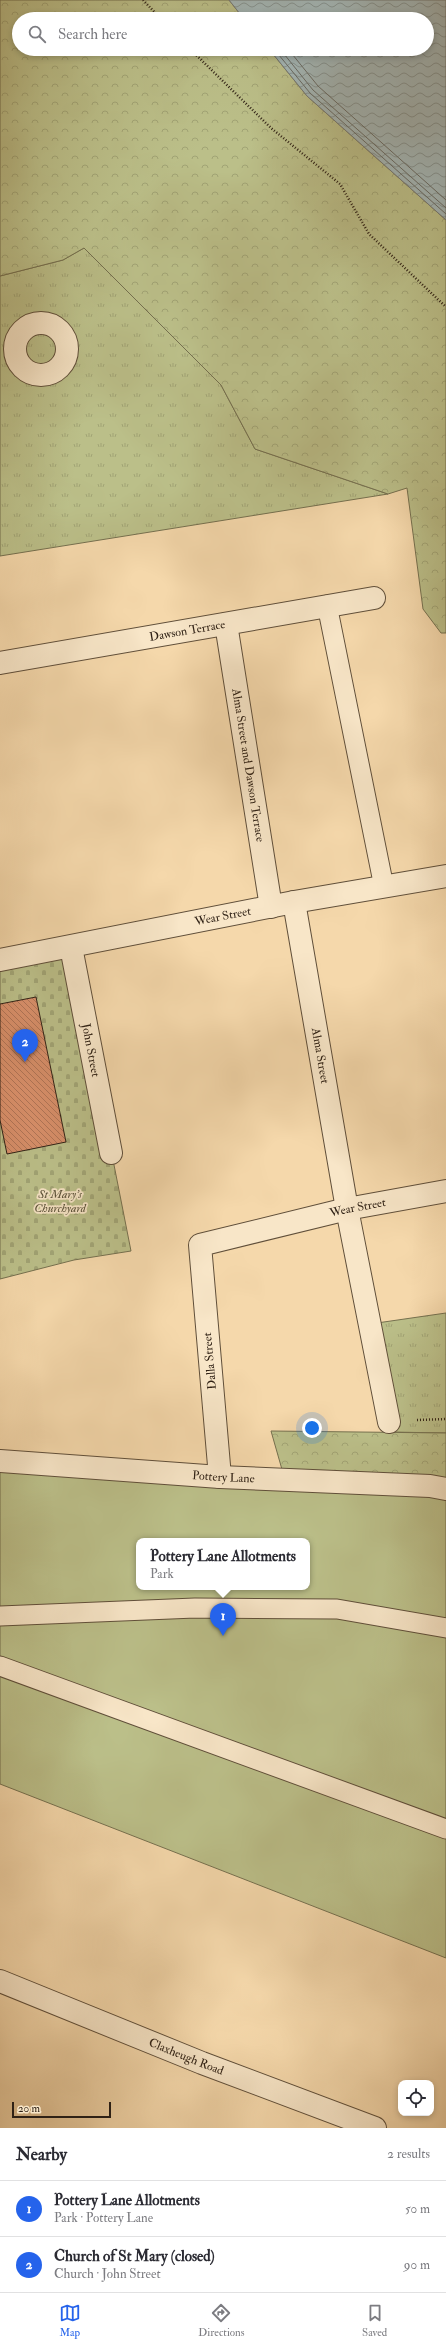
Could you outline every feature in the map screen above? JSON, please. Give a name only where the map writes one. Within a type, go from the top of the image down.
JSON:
[{"type":"street","name":"Dawson Terrace","points":[[0,663],[374,598]]},
{"type":"street","name":"Alma Street and Dawson Terrace","points":[[226,624],[271,907]]},
{"type":"street","name":"Wear Street","points":[[0,960],[294,902],[446,876]]},
{"type":"street","name":"Alma Street","points":[[294,902],[347,1209],[389,1422]]},
{"type":"street","name":"John Street","points":[[71,947],[111,1153]]},
{"type":"street","name":"Wear Street","points":[[200,1245],[347,1209],[446,1191]]},
{"type":"street","name":"Dalla Street","points":[[200,1245],[220,1477]]},
{"type":"street","name":"Pottery Lane","points":[[0,1461],[220,1477],[430,1486],[446,1489]]},
{"type":"street","name":"Claxheugh Road","points":[[0,1981],[202,2063],[375,2128]]},
{"type":"lane","points":[[327,605],[384,887]]},
{"type":"lane","points":[[0,1616],[195,1608],[338,1609],[446,1628]]},
{"type":"lane","points":[[0,1666],[446,1829]]},
{"type":"path","points":[[143,0],[154,12]]},
{"type":"path","points":[[197,56],[271,128],[340,184],[369,234],[446,307]]},
{"type":"green space","points":[[0,0],[229,0],[238,12],[12,12],[12,56],[275,56],[307,96],[446,220],[446,633],[441,633],[423,609],[407,488],[388,494],[255,449],[221,385],[84,248],[63,260],[0,276]]},
{"type":"green space","points":[[84,248],[221,385],[255,449],[388,494],[0,556],[0,276],[63,260]]},
{"type":"green space","name":"St Mary's Churchyard","points":[[71,947],[131,1251],[74,1260],[0,1279],[0,960]]},
{"type":"green space","points":[[446,1313],[446,1433],[390,1432],[370,1324]]},
{"type":"green space","points":[[271,1431],[446,1433],[446,1489],[285,1480]]},
{"type":"green space","points":[[0,1461],[446,1489],[446,1958],[0,1784]]},
{"type":"water","points":[[229,0],[446,0],[446,220],[307,96],[275,56],[434,56],[434,12],[238,12]]},
{"type":"building","points":[[36,997],[66,1142],[7,1154],[0,1120],[0,1004]]},
{"type":"place","name":"Church of St Mary (closed)","points":[[25,1062]]},
{"type":"place","name":"Pottery Lane Allotments","points":[[223,1636]]}]
